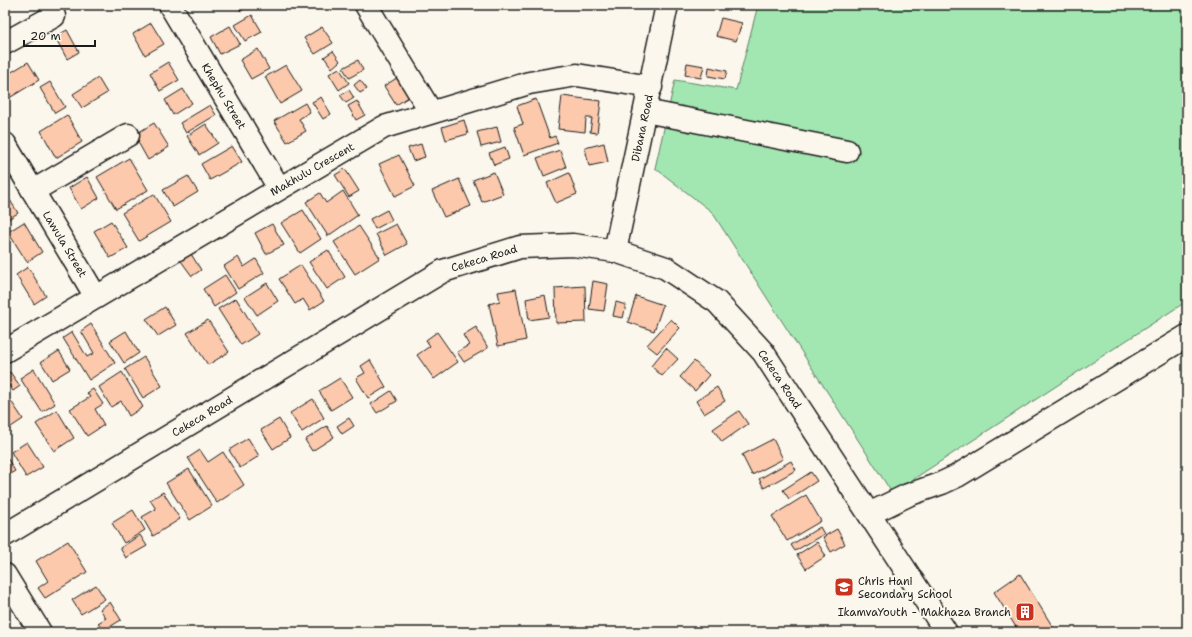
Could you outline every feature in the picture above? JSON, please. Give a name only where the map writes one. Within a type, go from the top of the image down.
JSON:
[{"type":"street","name":"Khephu Street","points":[[170,5],[279,188]]},
{"type":"street","points":[[366,5],[431,112]]},
{"type":"street","name":"Dibana Road","points":[[615,251],[646,111],[667,5]]},
{"type":"street","points":[[5,43],[54,16]]},
{"type":"street","name":"Makhulu Crescent","points":[[5,351],[384,127],[529,83],[576,75],[650,87]]},
{"type":"street","points":[[646,111],[847,151]]},
{"type":"street","points":[[34,191],[128,135]]},
{"type":"street","name":"Lawula Street","points":[[5,144],[96,297]]},
{"type":"street","name":"Cekeca Road","points":[[5,535],[443,271],[520,246],[573,245],[615,251],[666,268],[717,302],[763,352],[946,632]]},
{"type":"street","points":[[869,514],[908,495],[957,476],[1187,336]]},
{"type":"street","points":[[5,575],[40,632]]},
{"type":"green space","points":[[758,5],[1187,5],[1187,301],[892,493],[712,212],[655,168],[675,80],[736,90]]},
{"type":"building","points":[[237,5],[251,5],[241,11]]},
{"type":"building","points":[[252,15],[262,32],[245,41],[235,25]]},
{"type":"building","points":[[721,18],[742,23],[736,41],[716,36]]},
{"type":"building","points":[[151,23],[164,44],[145,55],[133,34]]},
{"type":"building","points":[[230,26],[240,44],[220,54],[211,37]]},
{"type":"building","points":[[322,27],[333,43],[315,54],[304,38]]},
{"type":"building","points":[[67,30],[79,52],[67,59],[55,37]]},
{"type":"building","points":[[258,49],[269,69],[251,79],[240,60]]},
{"type":"building","points":[[333,51],[340,61],[332,68],[324,57]]},
{"type":"building","points":[[358,60],[363,70],[349,78],[343,68]]},
{"type":"building","points":[[28,62],[39,80],[6,100],[5,76]]},
{"type":"building","points":[[168,62],[179,80],[160,91],[150,73]]},
{"type":"building","points":[[687,63],[704,66],[701,78],[685,75]]},
{"type":"building","points":[[286,65],[302,91],[280,104],[265,77]]},
{"type":"building","points":[[709,67],[727,71],[725,79],[708,76]]},
{"type":"building","points":[[339,68],[349,83],[339,90],[329,74]]},
{"type":"building","points":[[400,76],[412,95],[396,105],[384,86]]},
{"type":"building","points":[[98,78],[107,93],[82,108],[73,94]]},
{"type":"building","points":[[360,80],[367,89],[360,93],[354,85]]},
{"type":"building","points":[[50,82],[65,107],[55,113],[40,88]]},
{"type":"building","points":[[183,89],[192,103],[173,115],[165,100]]},
{"type":"building","points":[[349,90],[354,98],[346,103],[340,95]]},
{"type":"building","points":[[562,96],[601,101],[597,133],[590,132],[592,118],[586,118],[585,132],[558,129]]},
{"type":"building","points":[[321,97],[331,114],[323,119],[312,102]]},
{"type":"building","points":[[536,99],[550,138],[555,136],[558,143],[524,155],[514,127],[523,124],[517,106]]},
{"type":"building","points":[[357,101],[365,115],[356,120],[348,106]]},
{"type":"building","points":[[305,103],[310,112],[299,119],[306,131],[287,142],[274,121]]},
{"type":"building","points":[[210,105],[216,115],[186,133],[180,123]]},
{"type":"building","points":[[67,115],[82,142],[56,158],[41,131]]},
{"type":"building","points":[[464,120],[468,134],[446,140],[442,127]]},
{"type":"building","points":[[154,123],[169,147],[148,160],[134,135]]},
{"type":"building","points":[[206,124],[218,143],[199,155],[187,136]]},
{"type":"building","points":[[497,127],[501,142],[481,147],[477,132]]},
{"type":"building","points":[[604,143],[608,162],[589,166],[585,148]]},
{"type":"building","points":[[421,144],[425,157],[413,161],[408,148]]},
{"type":"building","points":[[232,146],[242,162],[210,180],[201,164]]},
{"type":"building","points":[[505,147],[509,159],[494,165],[489,153]]},
{"type":"building","points":[[560,150],[566,167],[544,176],[537,158]]},
{"type":"building","points":[[399,155],[415,186],[395,196],[379,164]]},
{"type":"building","points":[[129,158],[148,190],[116,209],[97,177]]},
{"type":"building","points":[[345,169],[359,191],[349,197],[335,175]]},
{"type":"building","points":[[494,172],[503,194],[482,202],[473,180]]},
{"type":"building","points":[[569,173],[577,194],[556,203],[547,183]]},
{"type":"building","points":[[188,176],[198,192],[173,207],[163,190]]},
{"type":"building","points":[[87,177],[99,198],[81,209],[69,188]]},
{"type":"building","points":[[459,179],[471,206],[444,217],[432,191]]},
{"type":"building","points":[[343,191],[358,215],[328,236],[306,202],[320,193],[326,203]]},
{"type":"building","points":[[5,192],[18,213],[5,221]]},
{"type":"building","points":[[154,194],[171,222],[139,241],[122,213]]},
{"type":"building","points":[[303,210],[321,239],[300,253],[281,223]]},
{"type":"building","points":[[387,210],[392,220],[375,229],[370,219]]},
{"type":"building","points":[[111,221],[128,248],[110,258],[94,231]]},
{"type":"building","points":[[24,222],[42,252],[27,262],[8,232]]},
{"type":"building","points":[[272,224],[284,245],[266,254],[255,233]]},
{"type":"building","points":[[396,224],[407,244],[387,255],[376,234]]},
{"type":"building","points":[[359,226],[380,258],[355,274],[334,242]]},
{"type":"building","points":[[328,250],[345,277],[327,289],[309,262]]},
{"type":"building","points":[[191,254],[201,270],[192,276],[181,261]]},
{"type":"building","points":[[238,257],[244,267],[256,259],[264,273],[238,289],[224,266]]},
{"type":"building","points":[[301,265],[324,301],[310,310],[303,299],[295,304],[279,279]]},
{"type":"building","points":[[28,267],[46,296],[34,304],[16,275]]},
{"type":"building","points":[[225,275],[236,292],[214,307],[203,289]]},
{"type":"building","points":[[593,281],[608,284],[604,311],[589,309]]},
{"type":"building","points":[[267,283],[278,301],[257,315],[245,297]]},
{"type":"building","points":[[585,286],[586,322],[556,323],[555,288]]},
{"type":"building","points":[[516,289],[526,340],[498,346],[489,304],[500,301],[498,292]]},
{"type":"building","points":[[545,295],[549,317],[529,320],[526,299]]},
{"type":"building","points":[[636,296],[663,305],[654,331],[628,322]]},
{"type":"building","points":[[236,298],[258,334],[241,345],[218,309]]},
{"type":"building","points":[[616,302],[626,305],[623,318],[613,316]]},
{"type":"building","points":[[165,307],[176,325],[158,336],[146,319]]},
{"type":"building","points":[[671,319],[680,328],[657,353],[647,345]]},
{"type":"building","points":[[208,320],[229,352],[208,365],[187,333]]},
{"type":"building","points":[[91,324],[115,363],[89,380],[63,338],[72,332],[87,357],[94,353],[81,331]]},
{"type":"building","points":[[476,327],[488,348],[464,362],[457,352],[469,345],[463,335]]},
{"type":"building","points":[[126,331],[139,353],[124,363],[110,341]]},
{"type":"building","points":[[437,332],[458,362],[434,379],[417,355],[430,346],[426,340]]},
{"type":"building","points":[[666,348],[678,359],[662,376],[651,366]]},
{"type":"building","points":[[59,351],[70,369],[52,380],[41,362]]},
{"type":"building","points":[[144,357],[162,386],[143,398],[125,369]]},
{"type":"building","points":[[370,360],[386,387],[368,398],[356,378],[365,373],[361,366]]},
{"type":"building","points":[[694,361],[709,375],[695,391],[680,377]]},
{"type":"building","points":[[34,369],[55,404],[42,412],[20,378]]},
{"type":"building","points":[[10,372],[20,386],[13,391],[5,380],[5,375]]},
{"type":"building","points":[[122,372],[143,407],[129,416],[121,401],[111,407],[99,387]]},
{"type":"building","points":[[340,378],[352,397],[331,410],[319,391]]},
{"type":"building","points":[[717,387],[725,401],[704,414],[696,401]]},
{"type":"building","points":[[93,389],[103,404],[95,409],[104,425],[87,436],[70,409],[90,397],[87,393]]},
{"type":"building","points":[[391,391],[397,401],[377,413],[371,404]]},
{"type":"building","points":[[313,399],[324,418],[302,432],[290,413]]},
{"type":"building","points":[[11,401],[23,419],[5,431],[5,404]]},
{"type":"building","points":[[57,410],[74,438],[54,451],[36,424]]},
{"type":"building","points":[[739,411],[748,424],[722,442],[713,429]]},
{"type":"building","points":[[349,418],[354,426],[342,434],[337,426]]},
{"type":"building","points":[[279,419],[290,438],[273,449],[261,430]]},
{"type":"building","points":[[327,426],[334,437],[312,451],[305,440]]},
{"type":"building","points":[[248,438],[259,456],[240,468],[229,450]]},
{"type":"building","points":[[773,439],[783,459],[752,475],[742,455]]},
{"type":"building","points":[[27,442],[43,467],[26,477],[11,452]]},
{"type":"building","points":[[200,450],[208,462],[223,452],[244,485],[217,503],[188,458]]},
{"type":"building","points":[[6,456],[15,471],[5,477],[5,457]]},
{"type":"building","points":[[791,461],[796,470],[764,488],[759,479]]},
{"type":"building","points":[[189,469],[212,506],[190,520],[166,483]]},
{"type":"building","points":[[811,472],[817,481],[789,499],[783,490]]},
{"type":"building","points":[[163,492],[180,519],[153,536],[142,517],[156,509],[150,500]]},
{"type":"building","points":[[806,495],[821,521],[787,541],[772,516]]},
{"type":"building","points":[[133,510],[145,530],[124,543],[112,523]]},
{"type":"building","points":[[820,527],[824,534],[795,551],[791,545]]},
{"type":"building","points":[[837,529],[845,544],[831,552],[823,537]]},
{"type":"building","points":[[140,535],[147,546],[126,558],[120,548]]},
{"type":"building","points":[[68,541],[87,572],[45,598],[38,588],[48,581],[36,561]]},
{"type":"building","points":[[817,542],[826,556],[806,569],[797,555]]},
{"type":"building","name":"IkamvaYouth - Makhaza Branch","points":[[1020,574],[1056,632],[1019,632],[994,592]]},
{"type":"building","points":[[96,585],[105,599],[81,614],[72,600]]},
{"type":"building","points":[[110,602],[121,620],[103,631],[98,623],[106,618],[100,609]]},
{"type":"place","name":"Chris Hani Secondary School","points":[[844,587]]},
{"type":"place","name":"IkamvaYouth - Makhaza Branch","points":[[1025,612]]}]
